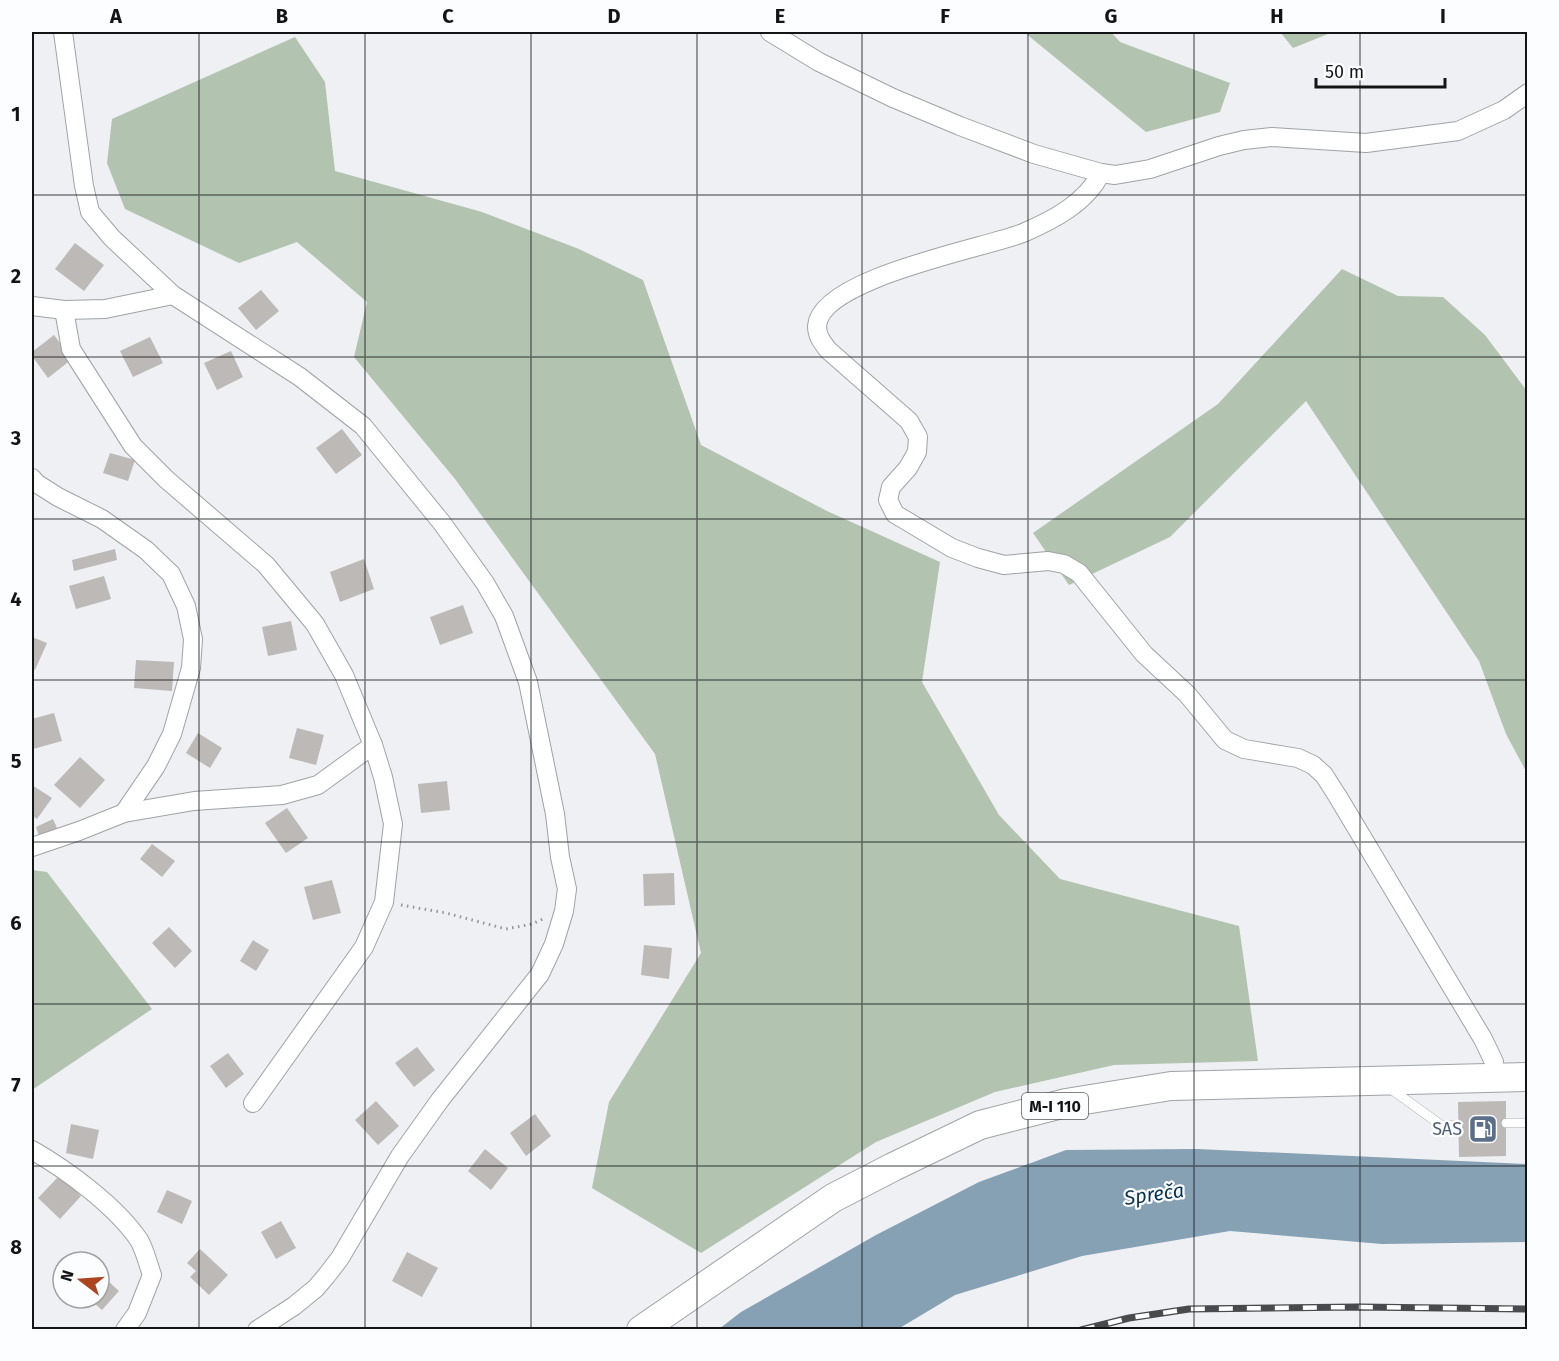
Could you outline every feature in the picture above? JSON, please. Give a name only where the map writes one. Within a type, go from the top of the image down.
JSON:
[{"type":"main road","name":"M-I 110","points":[[641,1329],[833,1198],[980,1125],[1066,1103],[1171,1086],[1527,1077]]},
{"type":"street","points":[[63,32],[84,186],[90,212],[112,238],[173,295],[300,377],[363,426],[423,498],[484,583],[504,616],[528,682],[555,814],[567,890],[564,911],[554,944],[540,974],[440,1100],[400,1156],[340,1258],[316,1288],[294,1306],[258,1329]]},
{"type":"street","points":[[770,32],[819,62],[894,98],[1034,154],[1101,174],[1115,175],[1150,169],[1219,146],[1272,137],[1366,143],[1458,131],[1504,110],[1527,93]]},
{"type":"street","points":[[1101,174],[1095,185],[1081,200],[1022,233],[911,265],[877,278],[830,304],[822,312],[817,324],[818,336],[828,350],[909,421],[918,436],[917,453],[908,468],[891,487],[888,500],[895,514],[952,548],[978,558],[1004,565],[1048,561],[1064,564],[1079,573],[1144,654],[1187,694],[1225,740],[1244,749],[1298,758],[1313,765],[1324,775],[1483,1039],[1494,1062],[1495,1077]]},
{"type":"street","points":[[32,306],[64,310],[105,309],[173,295]]},
{"type":"street","points":[[64,310],[71,349],[133,446],[166,480],[266,565],[315,624],[344,675],[373,745],[383,777],[393,825],[384,902],[364,947],[253,1103]]},
{"type":"street","points":[[32,478],[58,497],[110,524],[146,550],[171,574],[186,606],[193,639],[191,668],[172,734],[156,766],[124,813]]},
{"type":"street","points":[[32,847],[124,813],[194,801],[282,795],[318,785],[373,745]]},
{"type":"street","points":[[32,1150],[61,1167],[118,1215],[140,1242],[152,1275],[137,1313],[125,1329]]},
{"type":"lane","points":[[1380,1080],[1441,1125],[1458,1125]]},
{"type":"lane","points":[[1506,1123],[1527,1123]]},
{"type":"path","points":[[384,902],[446,913],[506,929],[532,924],[564,911]]},
{"type":"path","points":[[1217,1329],[1223,1329]]},
{"type":"green space","points":[[1024,32],[1111,32],[1120,42],[1230,83],[1220,112],[1146,132]]},
{"type":"green space","points":[[1280,32],[1333,32],[1293,48]]},
{"type":"green space","points":[[295,37],[325,82],[335,171],[482,212],[579,249],[643,280],[701,445],[827,511],[940,562],[922,682],[999,815],[1060,879],[1239,926],[1258,1061],[1114,1065],[995,1092],[876,1142],[701,1253],[592,1188],[609,1102],[701,953],[655,754],[455,479],[354,357],[367,302],[297,242],[239,263],[125,209],[107,163],[112,119]]},
{"type":"green space","points":[[1342,269],[1398,296],[1443,297],[1485,335],[1527,391],[1527,773],[1506,734],[1479,661],[1306,401],[1170,537],[1069,585],[1033,533],[1218,404]]},
{"type":"green space","points":[[32,870],[47,872],[152,1009],[32,1090]]},
{"type":"water","name":"Spreča","points":[[1197,1149],[1527,1164],[1527,1242],[1382,1244],[1230,1231],[1082,1256],[955,1295],[898,1329],[719,1329],[741,1312],[876,1235],[979,1182],[1066,1150]]},
{"type":"building","points":[[75,243],[104,265],[84,291],[55,269]]},
{"type":"building","points":[[261,290],[279,311],[256,330],[238,308]]},
{"type":"building","points":[[54,335],[72,359],[48,378],[32,356],[32,352]]},
{"type":"building","points":[[150,337],[163,363],[133,377],[120,351]]},
{"type":"building","points":[[231,351],[243,377],[217,390],[204,363]]},
{"type":"building","points":[[342,429],[362,455],[336,474],[316,448]]},
{"type":"building","points":[[110,453],[135,460],[128,481],[103,473]]},
{"type":"building","points":[[115,549],[117,560],[74,571],[72,560]]},
{"type":"building","points":[[364,559],[374,589],[340,602],[330,572]]},
{"type":"building","points":[[104,576],[111,599],[76,609],[69,586]]},
{"type":"building","points":[[463,605],[473,633],[440,645],[430,617]]},
{"type":"building","points":[[291,621],[297,650],[268,656],[262,627]]},
{"type":"building","points":[[32,637],[47,643],[35,670],[32,668]]},
{"type":"building","points":[[136,660],[174,662],[172,691],[134,688]]},
{"type":"building","points":[[54,713],[62,741],[33,749],[32,719]]},
{"type":"building","points":[[297,728],[324,735],[316,765],[289,758]]},
{"type":"building","points":[[198,733],[222,748],[210,768],[186,753]]},
{"type":"building","points":[[80,757],[105,780],[80,808],[54,785]]},
{"type":"building","points":[[447,781],[450,810],[421,813],[418,784]]},
{"type":"building","points":[[32,785],[52,798],[37,819],[32,816]]},
{"type":"building","points":[[287,808],[308,838],[286,853],[265,823]]},
{"type":"building","points":[[53,819],[57,828],[39,836],[36,827]]},
{"type":"building","points":[[152,844],[175,861],[162,877],[140,859]]},
{"type":"building","points":[[674,873],[675,905],[644,906],[643,874]]},
{"type":"building","points":[[332,880],[341,913],[313,920],[304,887]]},
{"type":"building","points":[[169,927],[192,951],[175,968],[152,943]]},
{"type":"building","points":[[253,940],[269,950],[256,971],[240,961]]},
{"type":"building","points":[[644,945],[672,948],[669,979],[641,975]]},
{"type":"building","points":[[417,1047],[435,1070],[414,1087],[395,1063]]},
{"type":"building","points":[[228,1053],[244,1074],[226,1088],[210,1066]]},
{"type":"building","points":[[376,1101],[399,1126],[378,1145],[355,1120]]},
{"type":"building","points":[[1506,1101],[1506,1156],[1459,1157],[1458,1102]]},
{"type":"building","points":[[535,1114],[551,1136],[526,1156],[510,1133]]},
{"type":"building","points":[[71,1124],[99,1130],[93,1159],[66,1153]]},
{"type":"building","points":[[485,1149],[508,1168],[491,1190],[468,1171]]},
{"type":"building","points":[[60,1175],[81,1196],[60,1219],[38,1198]]},
{"type":"building","points":[[167,1190],[192,1201],[182,1224],[157,1212]]},
{"type":"building","points":[[281,1221],[296,1248],[276,1259],[261,1232]]},
{"type":"building","points":[[200,1249],[228,1275],[209,1295],[190,1277],[196,1271],[187,1263]]},
{"type":"building","points":[[407,1252],[438,1268],[422,1297],[392,1281]]},
{"type":"building","points":[[111,1284],[119,1291],[111,1300]]},
{"type":"railway","points":[[1081,1330],[1129,1318],[1189,1309],[1358,1307],[1528,1309]]},
{"type":"place","name":"SAS","points":[[1483,1129]]}]
